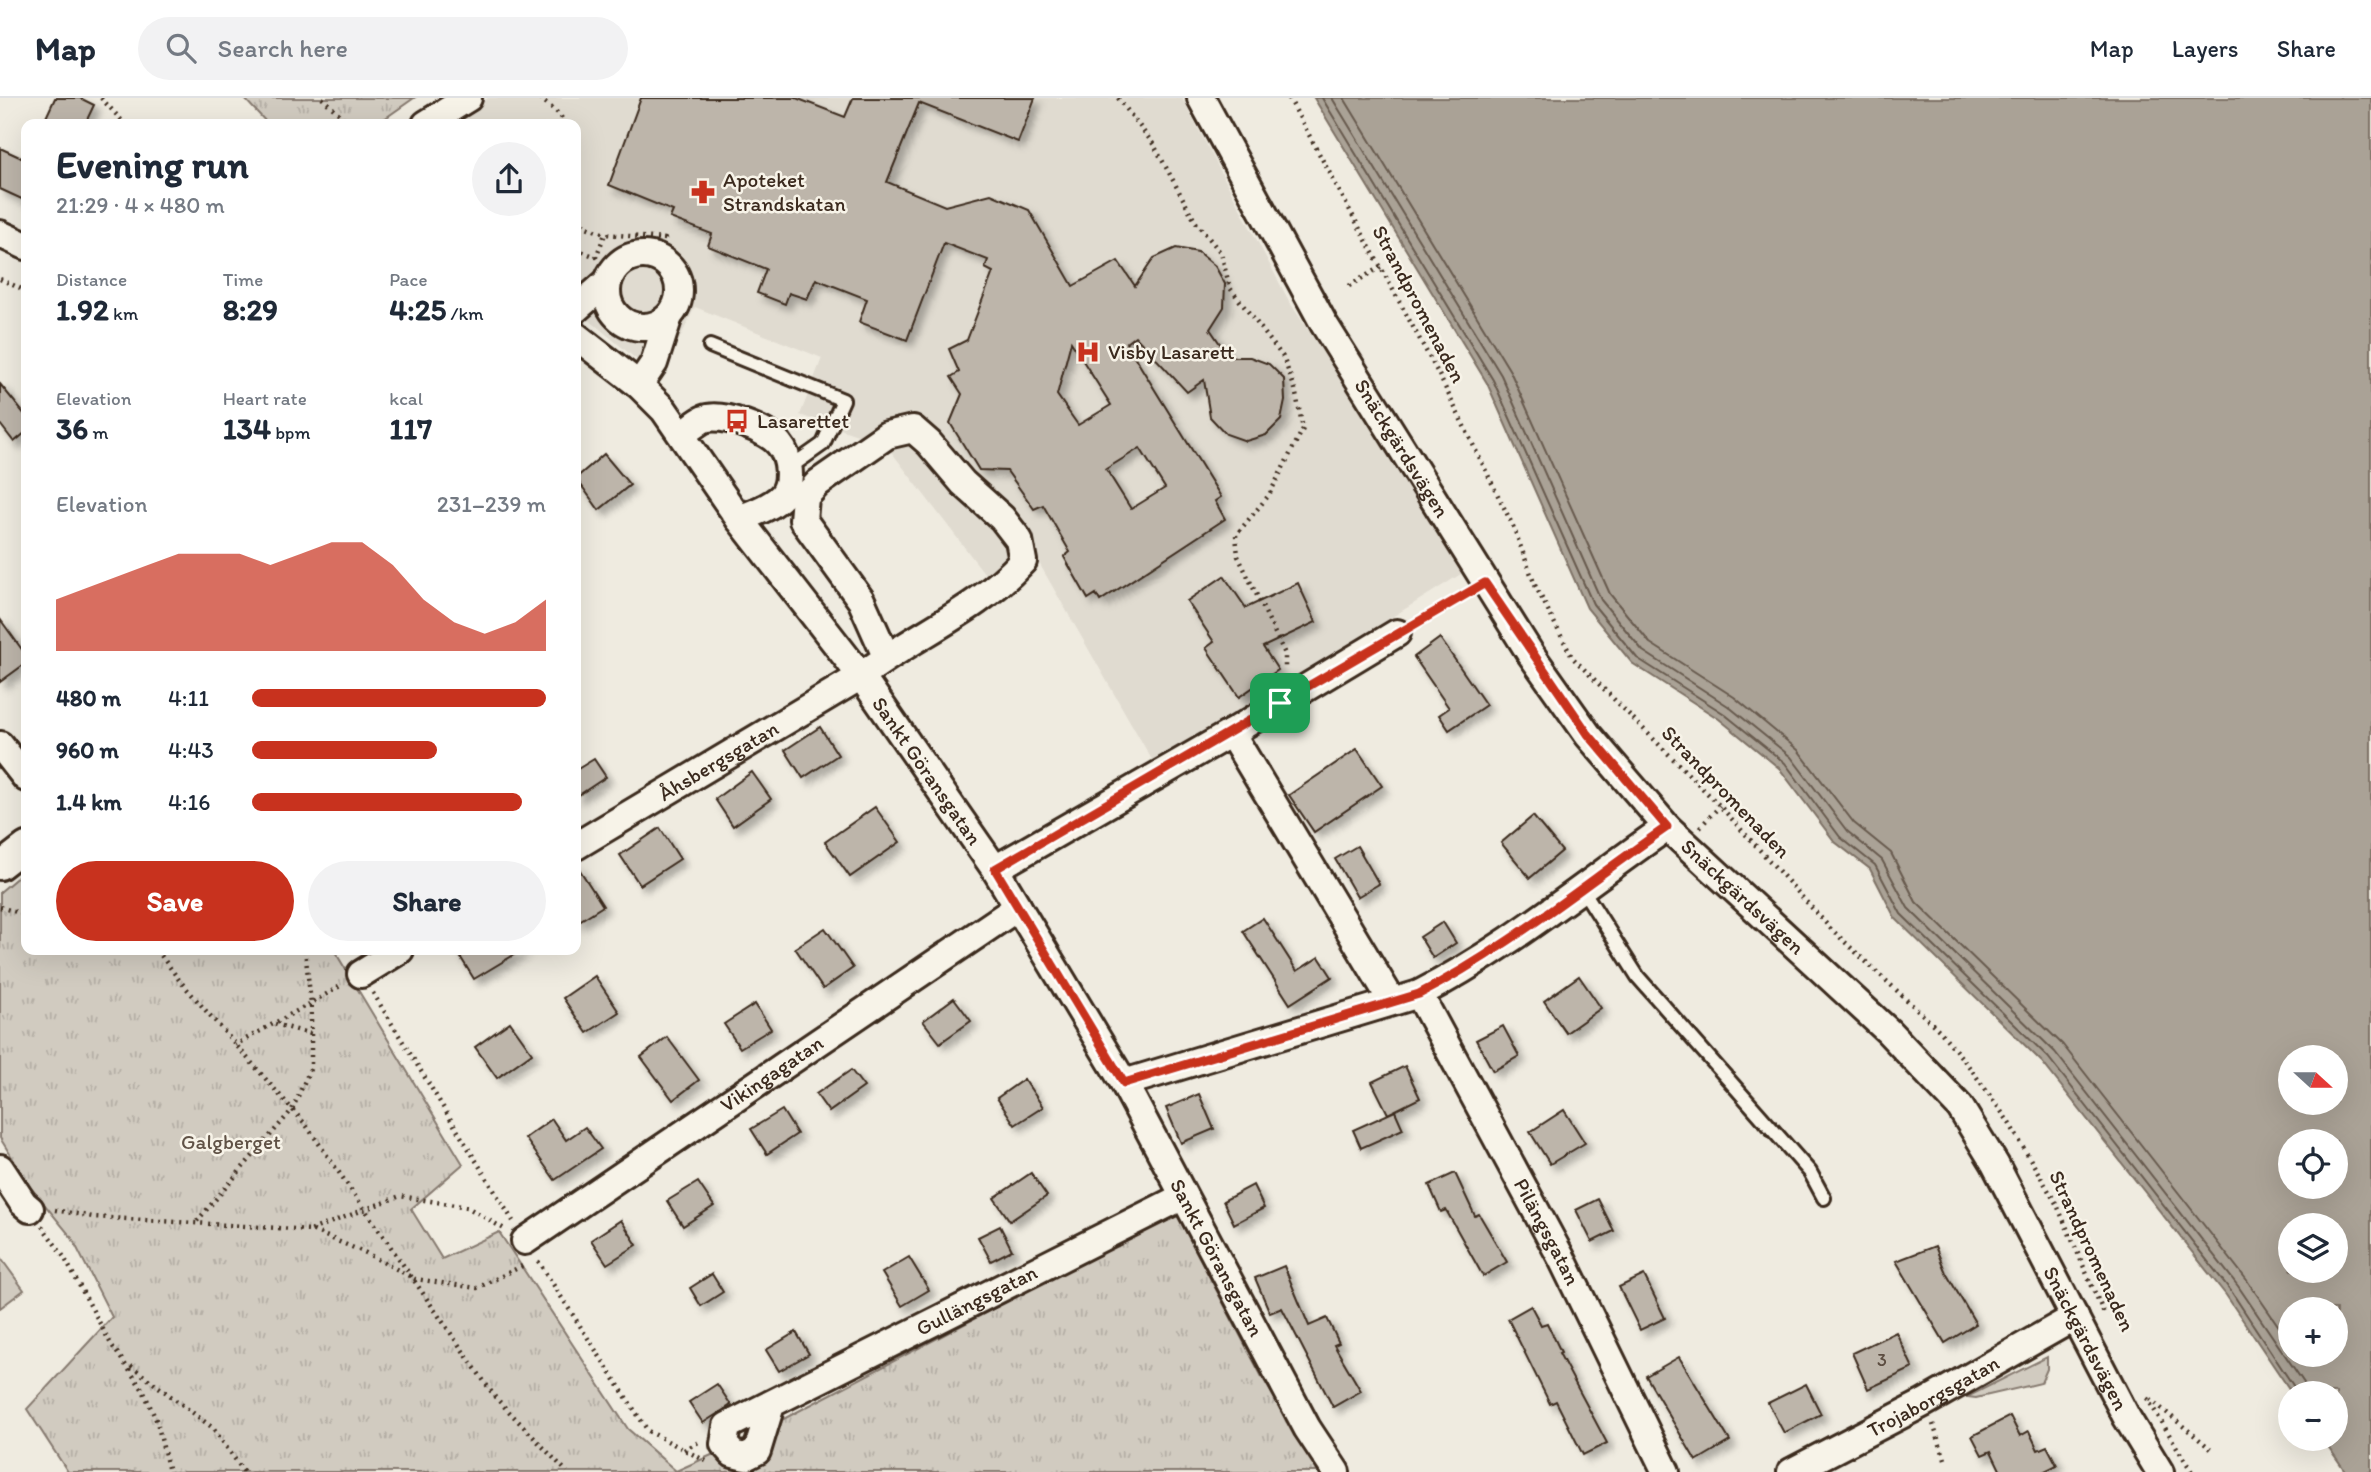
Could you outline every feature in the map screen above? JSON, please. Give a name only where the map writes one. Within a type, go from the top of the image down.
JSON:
[{"type":"street","points":[[434,119],[468,98]]},
{"type":"street","name":"Snäckgärdsvägen","points":[[1200,98],[1324,324],[1485,583],[1588,734],[1667,827],[1888,1031],[1960,1107],[1995,1164],[2127,1418],[2160,1472]]},
{"type":"street","points":[[0,234],[21,244]]},
{"type":"street","points":[[639,385],[654,363],[668,319],[680,298],[677,274],[660,257],[644,254],[628,257],[615,266],[608,281],[607,300],[616,316],[632,327],[651,328],[668,319]]},
{"type":"street","points":[[581,305],[608,281]]},
{"type":"street","name":"Sankt Göransgatan","points":[[581,341],[639,385],[682,435],[739,519],[861,676],[995,869],[1124,1083],[1182,1197],[1307,1428],[1336,1472]]},
{"type":"street","points":[[682,435],[706,418],[740,421],[780,444],[789,468],[788,483],[782,496],[739,519]]},
{"type":"street","name":"Åhsbergsgatan","points":[[581,843],[861,676],[886,656],[1002,585],[1023,561],[1019,540],[1002,518],[962,483],[913,429],[887,435],[818,483],[805,497],[803,520],[861,600],[886,656]]},
{"type":"street","points":[[995,869],[1231,733],[1397,633]]},
{"type":"street","points":[[1231,733],[1392,1002]]},
{"type":"street","points":[[0,745],[21,772]]},
{"type":"street","points":[[1124,1083],[1419,994],[1445,981],[1667,827]]},
{"type":"street","points":[[0,866],[21,850]]},
{"type":"street","name":"Vikingagatan","points":[[531,1250],[1018,907]]},
{"type":"street","points":[[361,974],[392,955]]},
{"type":"street","name":"Pilängsgatan","points":[[1419,994],[1562,1259],[1666,1472]]},
{"type":"street","points":[[0,1168],[23,1203],[30,1209]]},
{"type":"street","name":"Gullängsgatan","points":[[771,1405],[1182,1197]]},
{"type":"street","name":"Trojaborgsgatan","points":[[1791,1472],[1924,1403],[2075,1317]]},
{"type":"lane","points":[[710,346],[843,400],[823,444],[789,468]]},
{"type":"lane","points":[[1581,887],[1638,977],[1810,1172],[1824,1198]]},
{"type":"path","points":[[101,98],[120,119]]},
{"type":"path","points":[[322,98],[345,119]]},
{"type":"path","points":[[540,98],[562,119]]},
{"type":"path","points":[[1118,98],[1154,145],[1195,221],[1222,253],[1230,288],[1283,357],[1295,389],[1303,429],[1269,495],[1236,536],[1238,556],[1285,654],[1280,703]]},
{"type":"path","name":"Strandpromenaden","points":[[1289,98],[1382,266],[1513,526],[1535,585],[1573,657],[1736,824],[1831,929],[1940,1031],[1971,1069],[2008,1121],[2057,1205],[2110,1328]]},
{"type":"path","points":[[581,218],[584,226]]},
{"type":"path","points":[[581,224],[605,234],[665,239],[660,257]]},
{"type":"path","points":[[581,251],[596,257],[605,234]]},
{"type":"path","points":[[1349,286],[1382,266]]},
{"type":"path","points":[[0,279],[21,289]]},
{"type":"path","points":[[1397,633],[1485,583]]},
{"type":"path","points":[[0,907],[21,913]]},
{"type":"path","points":[[161,955],[292,1110],[415,1279],[495,1397],[568,1472]]},
{"type":"path","points":[[197,1222],[292,1110],[311,1067],[311,1003],[306,955]]},
{"type":"path","points":[[235,1045],[361,974]]},
{"type":"path","points":[[274,1024],[311,1034]]},
{"type":"path","points":[[69,1213],[311,1230],[366,1253],[415,1279],[477,1288],[531,1250],[467,1207],[400,1196],[311,1230]]},
{"type":"path","points":[[30,1209],[64,1257],[111,1344],[143,1391],[157,1422],[169,1472]]},
{"type":"path","points":[[124,1361],[213,1428],[244,1472]]},
{"type":"path","points":[[2192,1472],[2146,1397],[2211,1449]]},
{"type":"path","points":[[1939,1438],[1945,1460]]},
{"type":"shaded area","name":"Visby Lasarett","points":[[488,98],[1182,98],[1290,303],[1396,460],[1461,574],[1155,765],[1039,563],[991,582],[886,445],[800,415],[822,358],[695,307],[660,379],[581,313],[581,119],[461,119]]},
{"type":"green space","points":[[244,98],[414,98],[384,119],[263,119]]},
{"type":"green space","name":"Galgberget","points":[[21,874],[21,955],[337,955],[463,1164],[411,1209],[442,1259],[499,1232],[628,1429],[676,1471],[734,1445],[1176,1213],[1262,1377],[1320,1472],[68,1472],[27,1409],[112,1317],[72,1238],[31,1188],[0,1138],[0,892]]},
{"type":"green space","points":[[0,1257],[24,1290],[0,1308]]},
{"type":"green space","points":[[2047,1357],[2047,1369],[2041,1383],[1976,1398],[1967,1397]]},
{"type":"water","points":[[1314,98],[2371,98],[2371,1472],[2346,1472],[2331,1451],[2348,1451],[2348,1381],[2284,1381],[2226,1295],[2042,1062],[1895,918],[1870,869],[1835,842],[1779,768],[1719,719],[1632,663],[1587,608],[1487,383]]},
{"type":"building","points":[[55,98],[80,98],[94,105],[87,119],[45,119]]},
{"type":"building","name":"Visby Lasarett","points":[[641,98],[796,98],[845,117],[853,98],[1035,98],[1018,142],[919,103],[887,182],[945,206],[991,194],[1029,210],[1073,286],[1118,261],[1135,286],[1154,258],[1176,248],[1198,252],[1215,266],[1225,284],[1224,307],[1210,329],[1229,357],[1250,357],[1269,364],[1284,379],[1285,401],[1281,420],[1266,435],[1246,441],[1226,434],[1210,417],[1204,380],[1187,392],[1135,336],[1126,343],[1221,497],[1215,501],[1225,519],[1100,601],[1096,594],[1088,599],[1064,557],[1070,552],[1043,505],[1034,509],[1007,471],[979,470],[950,423],[962,394],[951,377],[959,372],[949,349],[967,340],[993,272],[985,268],[988,260],[944,243],[907,340],[859,322],[867,299],[816,279],[807,299],[789,293],[785,304],[757,293],[766,269],[708,246],[712,234],[670,218],[673,211],[609,185]],"holes":[[[1071,342],[1111,405],[1078,425],[1057,395]],[[1140,448],[1165,488],[1131,509],[1106,469]]]},
{"type":"building","points":[[0,148],[21,158],[21,199],[0,189]]},
{"type":"building","points":[[0,384],[21,410],[21,436],[14,442],[0,424]]},
{"type":"building","points":[[604,454],[630,485],[599,510],[581,485],[581,474]]},
{"type":"building","points":[[1224,576],[1246,608],[1298,583],[1316,622],[1263,647],[1278,670],[1239,697],[1206,648],[1214,642],[1187,601]]},
{"type":"building","points":[[0,619],[21,648],[21,667],[0,682]]},
{"type":"building","points":[[1440,638],[1486,705],[1449,730],[1439,715],[1449,708],[1414,657]]},
{"type":"building","points":[[820,727],[838,755],[803,778],[785,750]]},
{"type":"building","points":[[1357,749],[1382,786],[1314,832],[1289,795]]},
{"type":"building","points":[[594,759],[606,777],[581,794],[581,767]]},
{"type":"building","points":[[752,772],[771,799],[733,826],[715,799]]},
{"type":"building","points":[[875,807],[900,842],[850,877],[825,842]]},
{"type":"building","points":[[1533,816],[1562,851],[1530,878],[1501,843]]},
{"type":"building","points":[[660,828],[680,859],[640,885],[620,855]]},
{"type":"building","points":[[1357,846],[1379,884],[1357,897],[1335,859]]},
{"type":"building","points":[[581,872],[603,906],[581,920]]},
{"type":"building","points":[[1263,918],[1297,971],[1319,957],[1332,977],[1290,1004],[1243,931]]},
{"type":"building","points":[[1443,922],[1456,943],[1433,958],[1420,937]]},
{"type":"building","points":[[825,928],[853,968],[823,989],[795,948]]},
{"type":"building","points":[[459,955],[514,955],[474,979]]},
{"type":"building","points":[[595,976],[619,1012],[587,1033],[563,998]]},
{"type":"building","points":[[1579,976],[1601,1008],[1566,1033],[1544,1001]]},
{"type":"building","points":[[954,998],[971,1021],[940,1043],[923,1021]]},
{"type":"building","points":[[755,1004],[771,1029],[740,1048],[724,1024]]},
{"type":"building","points":[[510,1022],[532,1053],[497,1078],[475,1047]]},
{"type":"building","points":[[1503,1026],[1519,1056],[1493,1071],[1476,1040]]},
{"type":"building","points":[[667,1037],[699,1080],[673,1100],[641,1057]]},
{"type":"building","points":[[1405,1066],[1420,1098],[1388,1114],[1372,1082]]},
{"type":"building","points":[[851,1070],[864,1087],[829,1112],[816,1094]]},
{"type":"building","points":[[1024,1079],[1043,1107],[1015,1125],[997,1098]]},
{"type":"building","points":[[1199,1094],[1214,1129],[1181,1143],[1166,1108]]},
{"type":"building","points":[[782,1110],[797,1134],[767,1154],[751,1129]]},
{"type":"building","points":[[1564,1110],[1585,1143],[1550,1164],[1530,1132]]},
{"type":"building","points":[[1395,1111],[1403,1129],[1361,1148],[1353,1130]]},
{"type":"building","points":[[552,1119],[566,1140],[585,1127],[601,1149],[555,1180],[525,1138]]},
{"type":"building","points":[[1031,1173],[1047,1196],[1010,1221],[994,1198]]},
{"type":"building","points":[[1455,1173],[1475,1216],[1479,1214],[1507,1262],[1483,1276],[1446,1210],[1441,1212],[1429,1185]]},
{"type":"building","points":[[698,1182],[714,1206],[683,1226],[667,1201]]},
{"type":"building","points":[[1253,1185],[1264,1208],[1234,1224],[1223,1201]]},
{"type":"building","points":[[1598,1199],[1614,1231],[1592,1242],[1576,1210]]},
{"type":"building","points":[[621,1220],[637,1245],[607,1264],[591,1240]]},
{"type":"building","points":[[1000,1226],[1012,1250],[991,1261],[978,1237]]},
{"type":"building","points":[[1935,1246],[1946,1273],[1976,1324],[1945,1343],[1896,1261]]},
{"type":"building","points":[[909,1257],[929,1290],[902,1306],[882,1273]]},
{"type":"building","points":[[1284,1266],[1309,1326],[1327,1318],[1339,1343],[1334,1345],[1361,1391],[1333,1407],[1282,1308],[1270,1313],[1255,1278]]},
{"type":"building","points":[[712,1274],[723,1292],[701,1306],[690,1288]]},
{"type":"building","points":[[1644,1275],[1665,1318],[1640,1330],[1619,1287]]},
{"type":"building","points":[[1531,1306],[1541,1325],[1547,1323],[1561,1352],[1559,1353],[1607,1443],[1583,1455],[1556,1401],[1550,1404],[1508,1319]]},
{"type":"building","points":[[796,1332],[809,1354],[779,1371],[766,1350]]},
{"type":"building","points":[[1896,1332],[1913,1368],[1868,1389],[1852,1353]]},
{"type":"building","points":[[1679,1357],[1730,1441],[1696,1461],[1646,1376]]},
{"type":"building","points":[[717,1384],[731,1405],[703,1423],[689,1402]]},
{"type":"building","points":[[1806,1384],[1821,1414],[1784,1433],[1768,1403]]},
{"type":"building","points":[[2010,1416],[2020,1436],[2029,1431],[2038,1450],[2047,1446],[2057,1465],[2043,1472],[2001,1472],[1991,1451],[1982,1455],[1972,1436]]},
{"type":"place","name":"Apoteket Strandskatan","points":[[703,192]]},
{"type":"place","name":"Visby Lasarett","points":[[1088,352]]},
{"type":"place","name":"Lasarettet","points":[[737,421]]},
{"type":"route","points":[[1485,583],[1530,653],[1588,734],[1622,778],[1667,827],[1445,981],[1419,994],[1124,1083],[995,869],[1280,703],[1485,583]]}]
